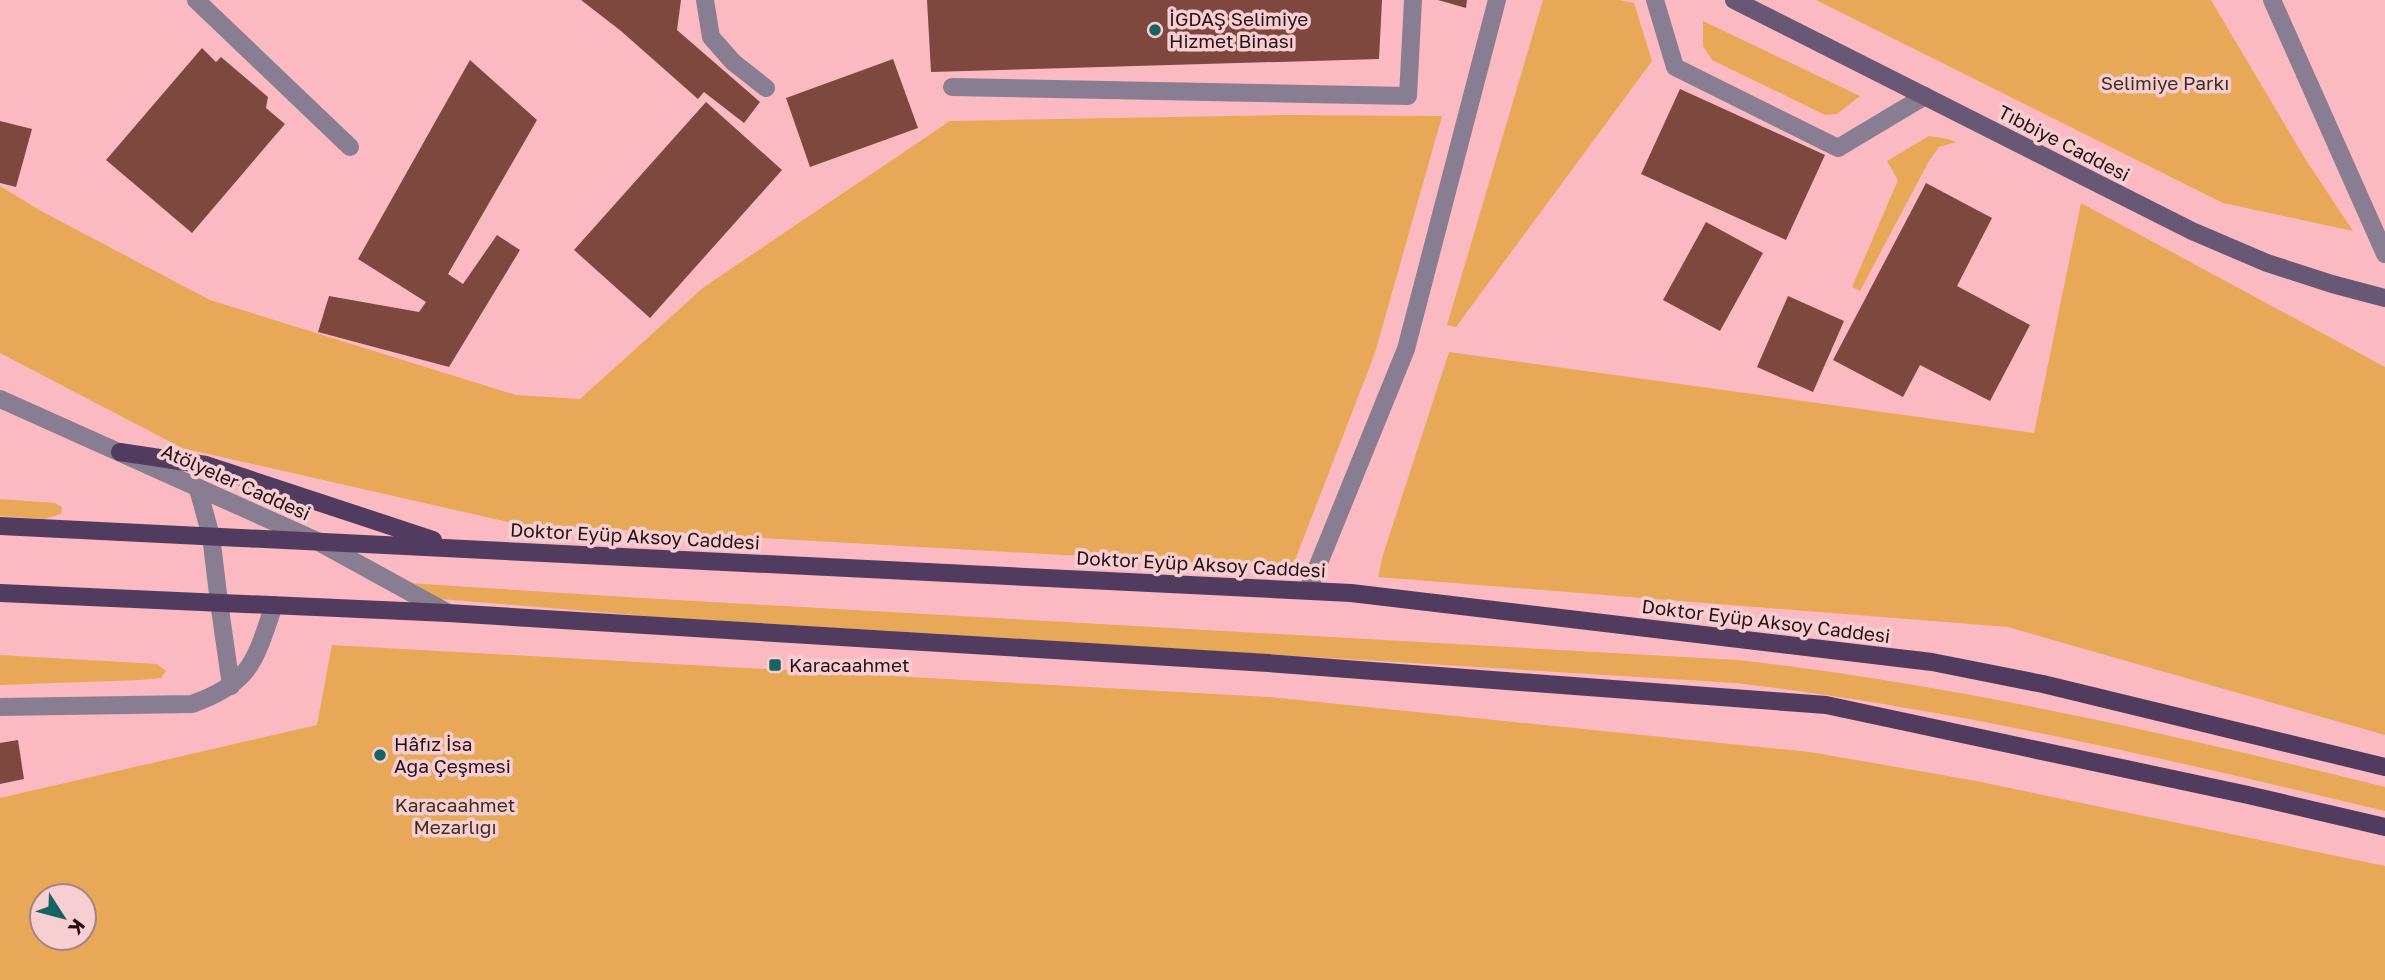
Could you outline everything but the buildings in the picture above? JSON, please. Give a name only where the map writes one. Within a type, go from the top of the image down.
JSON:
[{"type":"main road","name":"Tıbbiye Caddesi","points":[[1734,0],[2192,231],[2267,263],[2385,298]]},
{"type":"main road","points":[[120,452],[206,465],[456,548]]},
{"type":"main road","name":"Doktor Eyüp Aksoy Caddesi","points":[[0,526],[1375,595],[1932,662],[2043,684],[2385,767]]},
{"type":"main road","points":[[0,593],[448,613],[1294,665],[1826,705],[2248,794],[2385,827]]},
{"type":"street","points":[[196,0],[350,147]]},
{"type":"street","points":[[705,0],[711,37],[733,62],[766,88]]},
{"type":"street","points":[[952,87],[1408,96],[1413,0]]},
{"type":"street","points":[[1308,590],[1406,349],[1497,0]]},
{"type":"street","points":[[1655,0],[1675,67],[1838,148],[1924,96]]},
{"type":"street","points":[[2272,0],[2385,254]]},
{"type":"street","name":"Atölyeler Caddesi","points":[[0,399],[317,541],[448,613]]},
{"type":"street","points":[[198,489],[211,536],[231,685]]},
{"type":"street","points":[[0,707],[192,704],[213,697],[231,685],[256,658],[274,605]]},
{"type":"green space","points":[[1543,0],[1619,0],[1634,3],[1652,61],[1456,327],[1447,325]]},
{"type":"green space","name":"Selimiye Parkı","points":[[1816,0],[2211,0],[2304,157],[2353,231],[2223,203]]},
{"type":"green space","points":[[1703,21],[1860,96],[1837,114],[1825,115],[1712,60],[1703,46]]},
{"type":"green space","points":[[1285,115],[1442,116],[1375,353],[1292,568],[517,524],[182,448],[0,353],[0,186],[41,211],[210,300],[516,395],[580,399],[704,287],[950,121]]},
{"type":"green space","points":[[1929,136],[1956,142],[1939,147],[1929,161],[1860,291],[1852,287],[1898,180],[1887,161]]},
{"type":"green space","points":[[2081,203],[2385,367],[2385,735],[2008,627],[1378,577],[1449,352],[2034,433]]},
{"type":"green space","points":[[0,499],[55,503],[62,507],[61,514],[44,519],[0,516]]},
{"type":"green space","points":[[407,583],[1738,660],[1820,670],[1983,697],[2224,748],[2385,787],[2385,811],[1981,721],[1736,683],[646,616],[440,599]]},
{"type":"green space","name":"Karacaahmet Mezarlığı","points":[[332,645],[1269,697],[1810,752],[1971,780],[2385,866],[2385,980],[0,980],[0,798],[317,725]]},
{"type":"green space","points":[[0,655],[157,664],[166,671],[161,678],[140,680],[0,685]]},
{"type":"place","name":"İGDAŞ Selimiye Hizmet Binası","points":[[1155,30]]},
{"type":"place","name":"Karacaahmet","points":[[775,665]]},
{"type":"place","name":"Hâfız İsa Ağa Çeşmesi","points":[[380,755]]}]
